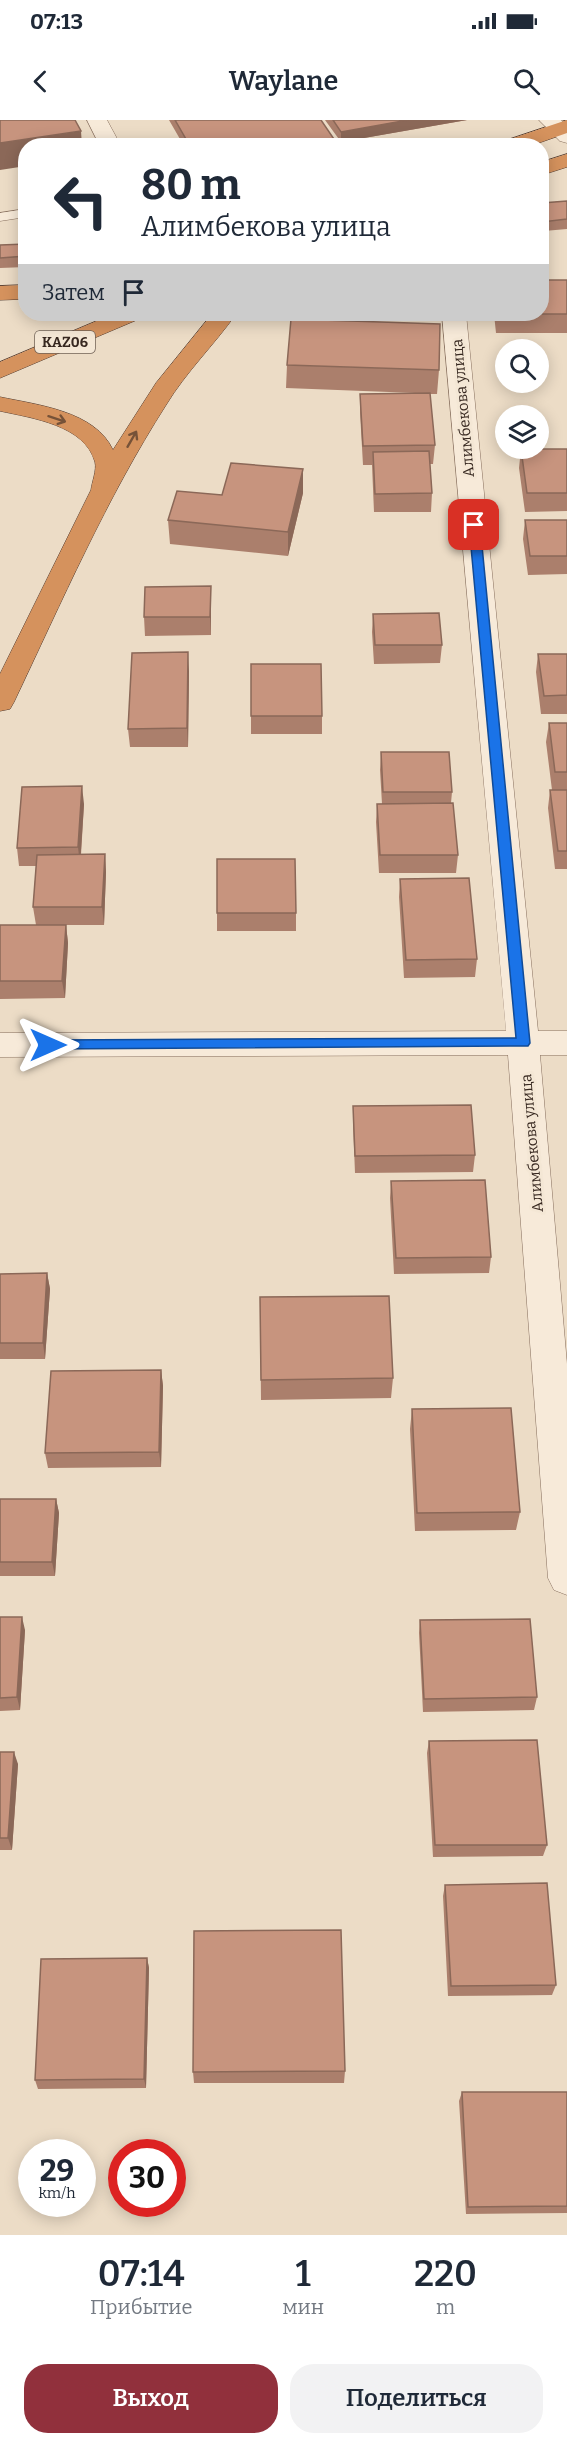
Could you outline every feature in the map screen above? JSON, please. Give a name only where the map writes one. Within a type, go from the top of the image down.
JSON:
[{"type":"highway","points":[[531,138],[560,128]]},
{"type":"highway","points":[[549,166],[567,160]]},
{"type":"highway","points":[[0,293],[18,292]]},
{"type":"highway","points":[[0,351],[105,321]]},
{"type":"highway","name":"KАZ06","points":[[0,371],[114,321]]},
{"type":"highway","points":[[0,702],[103,489],[147,413],[218,321]]},
{"type":"highway","points":[[0,404],[29,410],[76,425],[98,444],[108,464],[103,489]]},
{"type":"street","points":[[97,120],[107,138]]},
{"type":"street","name":"Алимбекова улица","points":[[455,321],[523,1043],[567,1578]]},
{"type":"street","points":[[0,1045],[567,1043]]},
{"type":"lane","points":[[0,217],[18,214]]},
{"type":"building","points":[[0,120],[75,120],[81,131],[18,138],[18,140],[0,143]]},
{"type":"building","points":[[175,120],[321,120],[333,138],[185,138]]},
{"type":"building","points":[[333,120],[408,120],[341,132]]},
{"type":"building","points":[[567,201],[567,219],[549,221],[549,202]]},
{"type":"building","points":[[18,244],[18,257],[0,258],[0,245]]},
{"type":"building","points":[[549,280],[567,280],[567,314],[549,314]]},
{"type":"building","points":[[291,321],[440,324],[439,370],[287,365]]},
{"type":"building","points":[[430,393],[435,445],[363,446],[360,394]]},
{"type":"building","points":[[549,449],[567,449],[567,493],[527,493],[522,459],[549,459]]},
{"type":"building","points":[[429,451],[432,493],[375,494],[373,452]]},
{"type":"building","points":[[231,463],[303,469],[288,532],[168,520],[177,491],[222,495]]},
{"type":"building","points":[[525,520],[567,520],[567,556],[530,556]]},
{"type":"building","points":[[211,586],[210,617],[144,617],[145,587]]},
{"type":"building","points":[[439,613],[442,645],[375,645],[373,614]]},
{"type":"building","points":[[188,652],[187,728],[128,729],[132,653]]},
{"type":"building","points":[[538,654],[567,654],[567,695],[544,696]]},
{"type":"building","points":[[251,664],[321,664],[322,716],[251,716]]},
{"type":"building","points":[[549,723],[567,723],[567,772],[555,772]]},
{"type":"building","points":[[381,752],[449,752],[452,792],[383,792]]},
{"type":"building","points":[[82,786],[78,847],[17,848],[22,787]]},
{"type":"building","points":[[550,790],[567,790],[567,851],[558,851]]},
{"type":"building","points":[[453,803],[458,855],[380,855],[377,804]]},
{"type":"building","points":[[105,854],[102,907],[33,907],[37,855]]},
{"type":"building","points":[[217,859],[295,859],[296,913],[217,913]]},
{"type":"building","points":[[469,878],[477,959],[406,960],[400,879]]},
{"type":"building","points":[[0,925],[66,925],[62,981],[0,981]]},
{"type":"building","points":[[471,1105],[475,1155],[355,1156],[353,1106]]},
{"type":"building","points":[[485,1180],[491,1257],[396,1258],[391,1181]]},
{"type":"building","points":[[47,1273],[43,1343],[0,1343],[0,1274]]},
{"type":"building","points":[[389,1296],[393,1378],[261,1380],[260,1297]]},
{"type":"building","points":[[161,1370],[159,1452],[45,1453],[51,1371]]},
{"type":"building","points":[[511,1408],[520,1512],[417,1513],[412,1409]]},
{"type":"building","points":[[0,1499],[56,1499],[52,1562],[0,1562]]},
{"type":"building","points":[[0,1617],[22,1617],[17,1697],[0,1698]]},
{"type":"building","points":[[530,1619],[537,1697],[424,1699],[420,1620]]},
{"type":"building","points":[[537,1740],[547,1845],[435,1845],[429,1741]]},
{"type":"building","points":[[0,1752],[14,1752],[8,1838],[0,1838]]},
{"type":"building","points":[[547,1883],[556,1985],[451,1986],[445,1885]]},
{"type":"building","points":[[341,1930],[345,2071],[193,2072],[194,1931]]},
{"type":"building","points":[[147,1958],[144,2079],[35,2080],[41,1959]]},
{"type":"building","points":[[462,2092],[567,2092],[567,2206],[468,2207]]},
{"type":"route","points":[[48,1045],[523,1043],[474,525]]}]
